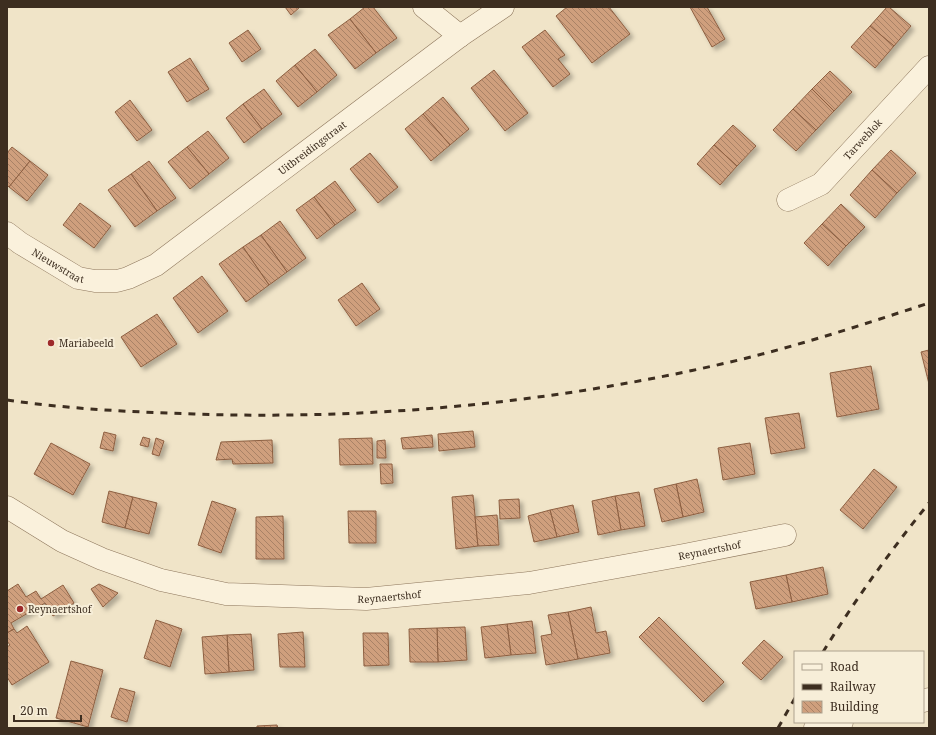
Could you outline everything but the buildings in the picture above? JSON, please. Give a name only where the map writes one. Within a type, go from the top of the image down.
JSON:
[{"type":"street","points":[[424,7],[460,36]]},
{"type":"street","name":"Uitbreidingstraat","points":[[117,281],[128,278],[156,265],[460,36],[503,7]]},
{"type":"street","name":"Tarweblok","points":[[788,200],[821,184],[929,67]]},
{"type":"street","name":"Nieuwstraat","points":[[7,233],[20,243],[78,278],[95,281],[117,281]]},
{"type":"street","name":"Reynaertshof","points":[[7,507],[62,540],[102,559],[160,580],[226,594],[366,599],[529,583],[684,556],[784,535]]},
{"type":"street","points":[[815,728],[837,723]]},
{"type":"railway","points":[[7,400],[54,406],[124,411],[261,415],[328,414],[462,406],[595,389],[726,363],[803,343],[929,303]]},
{"type":"railway","points":[[824,651],[874,576],[929,503]]},
{"type":"railway","points":[[778,728],[794,700]]},
{"type":"place","name":"Mariabeeld","points":[[51,343]]},
{"type":"place","name":"Reynaertshof","points":[[20,609]]}]
